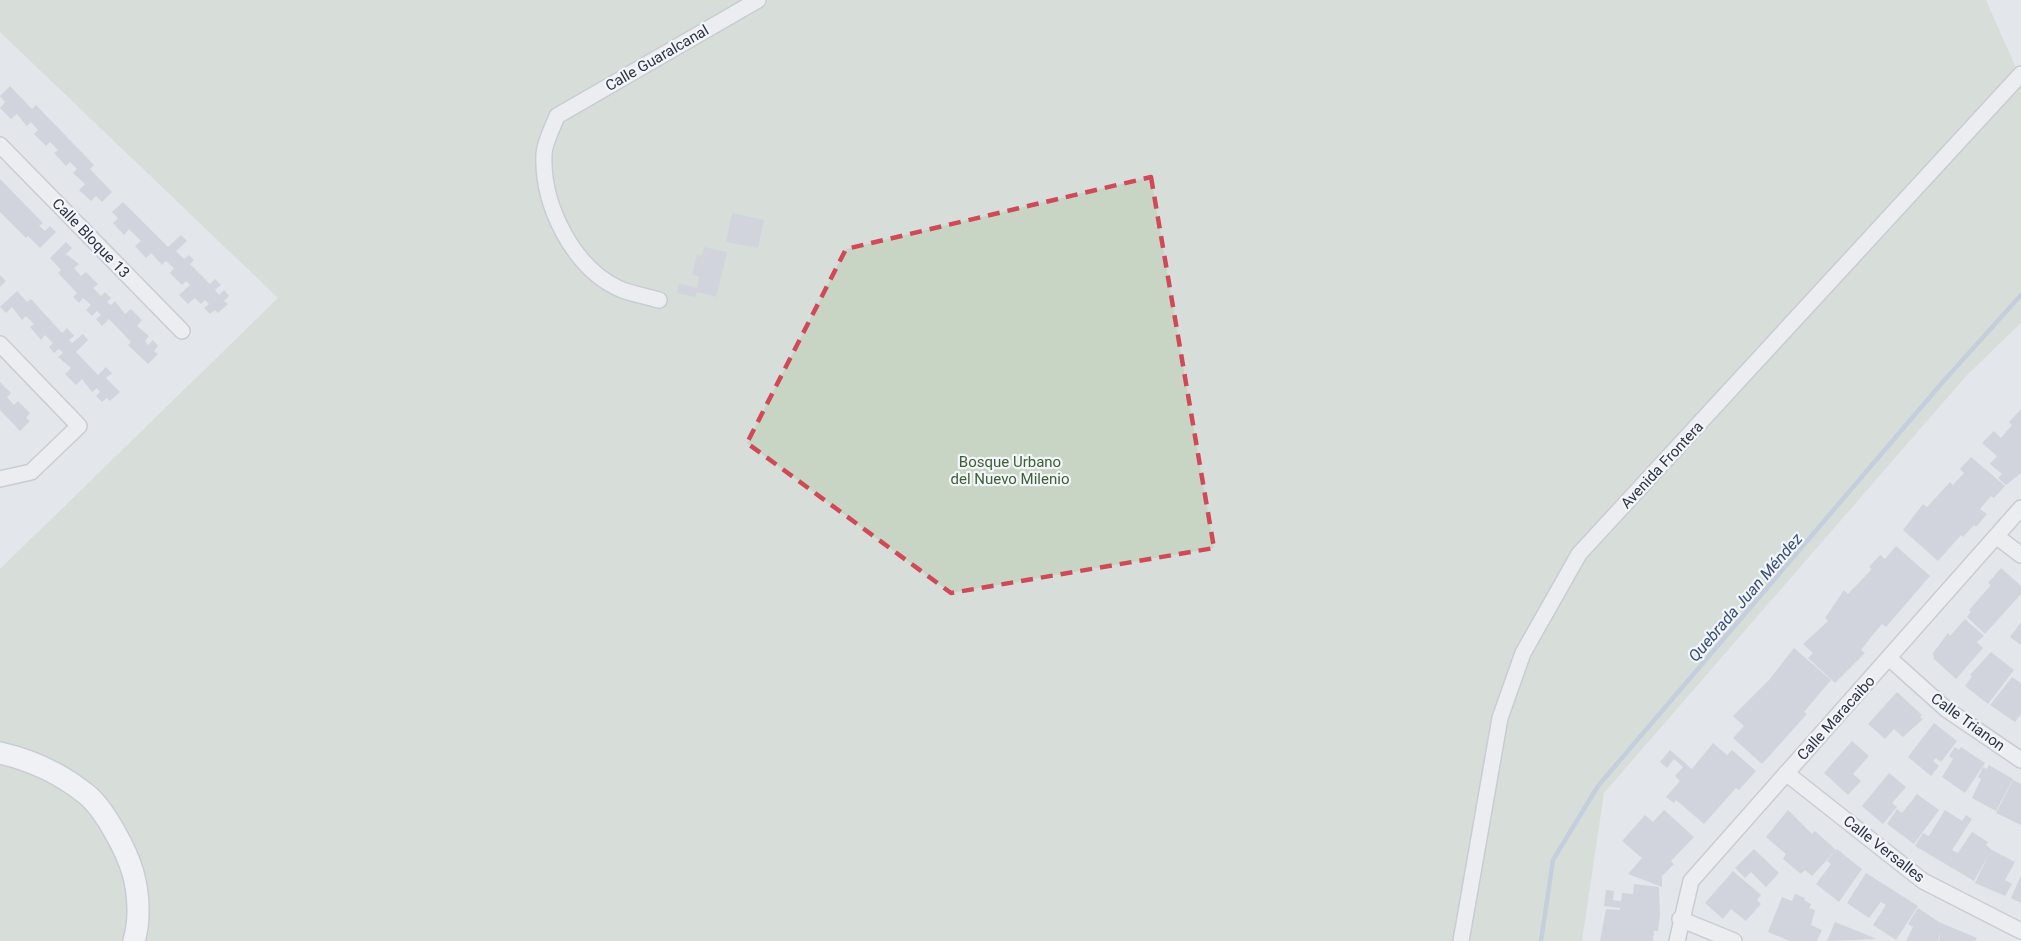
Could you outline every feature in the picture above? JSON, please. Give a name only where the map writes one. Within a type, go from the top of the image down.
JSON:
[{"type":"street","name":"Calle Guaralcanal","points":[[660,300],[618,288],[588,267],[566,239],[550,203],[544,154],[557,116],[758,0]]},
{"type":"street","name":"Avenida Frontera","points":[[1461,941],[1500,718],[1523,653],[1579,554],[2021,74]]},
{"type":"street","name":"Calle Bloque 13","points":[[0,145],[182,331]]},
{"type":"street","points":[[0,344],[80,426],[31,472],[0,479]]},
{"type":"street","name":"Calle Maracaibo","points":[[1677,941],[1680,919],[1691,881],[2021,508]]},
{"type":"street","points":[[1996,536],[2021,555]]},
{"type":"street","name":"Calle Trianon","points":[[1889,658],[1946,709],[2021,760]]},
{"type":"street","points":[[0,753],[29,759],[88,795],[108,820],[133,873],[139,925],[134,941]]},
{"type":"street","name":"Calle Versalles","points":[[1786,773],[1923,881],[2021,931]]},
{"type":"street","points":[[1680,919],[1734,941]]},
{"type":"highlighted area","points":[[1151,177],[1214,548],[951,593],[747,443],[846,249]]},
{"type":"green space","name":"Bosque Urbano del Nuevo Milenio","points":[[0,0],[1986,0],[2021,79],[2021,323],[1967,375],[1604,793],[1582,941],[0,941],[0,569],[278,298],[0,32]]},
{"type":"building","points":[[10,86],[32,109],[36,105],[94,165],[90,169],[112,192],[102,202],[96,196],[91,201],[79,190],[85,184],[73,173],[77,169],[70,162],[66,166],[54,153],[58,150],[50,142],[46,146],[34,134],[38,130],[31,122],[27,126],[17,114],[11,119],[0,108],[5,102],[0,96]]},
{"type":"building","points":[[0,179],[43,223],[39,226],[45,231],[50,226],[56,232],[40,248],[28,236],[26,238],[0,212]]},
{"type":"building","points":[[123,202],[168,247],[181,235],[187,241],[176,251],[184,259],[189,255],[194,260],[190,264],[210,284],[215,279],[221,285],[215,290],[219,295],[224,290],[229,296],[224,301],[228,304],[218,313],[215,310],[210,314],[204,308],[209,304],[205,300],[201,304],[195,298],[188,304],[179,295],[190,285],[186,281],[182,285],[170,273],[174,268],[166,261],[162,265],[151,253],[146,258],[135,246],[141,241],[129,229],[124,235],[113,223],[118,218],[112,212]]},
{"type":"building","points":[[732,213],[764,220],[758,248],[726,242]]},
{"type":"building","points":[[66,242],[72,248],[66,254],[79,264],[74,268],[81,276],[86,272],[98,284],[93,288],[101,296],[105,292],[111,298],[107,302],[111,305],[115,301],[125,314],[131,309],[142,320],[137,326],[149,336],[145,341],[148,345],[153,340],[158,346],[154,351],[158,354],[148,364],[128,345],[131,342],[109,319],[102,326],[96,319],[101,315],[97,311],[92,316],[86,310],[91,305],[83,298],[79,303],[73,297],[77,293],[58,273],[61,270],[50,258]]},
{"type":"building","points":[[704,247],[727,252],[716,297],[697,292],[695,297],[677,293],[679,283],[697,288],[699,276],[692,275],[697,255],[702,256]]},
{"type":"building","points":[[0,275],[6,281],[0,287]]},
{"type":"building","points":[[17,291],[27,302],[31,299],[62,333],[67,328],[74,336],[69,340],[72,343],[83,334],[88,340],[76,352],[98,375],[106,367],[112,373],[106,378],[120,392],[110,401],[107,398],[102,402],[96,396],[100,392],[97,388],[92,392],[82,379],[76,385],[65,374],[71,368],[58,357],[63,353],[59,349],[54,353],[49,347],[53,343],[45,335],[41,340],[30,327],[34,324],[26,316],[22,320],[12,307],[6,313],[0,307]]},
{"type":"building","points":[[0,382],[11,393],[7,397],[14,405],[18,401],[30,413],[26,418],[30,421],[20,431],[0,410]]},
{"type":"building","points":[[2021,409],[2021,473],[2006,485],[1998,478],[2002,474],[1990,464],[1997,456],[1982,443],[1994,431],[2001,438],[2012,425],[2009,422]]},
{"type":"building","points":[[1971,457],[2005,486],[1994,498],[1991,496],[1980,509],[1987,514],[1976,527],[1974,525],[1963,537],[1961,535],[1938,561],[1903,530],[1923,504],[1927,507],[1950,482],[1953,485],[1964,473],[1960,469]]},
{"type":"building","points":[[1896,546],[1930,576],[1886,627],[1882,624],[1861,650],[1865,653],[1835,683],[1808,658],[1813,653],[1803,644],[1828,621],[1825,618],[1844,590],[1848,594],[1872,569],[1869,567],[1880,555],[1885,559]]},
{"type":"building","points":[[2001,568],[2021,586],[2021,594],[1985,634],[1967,617],[1971,612],[1969,610],[1991,585],[1988,583]]},
{"type":"building","points":[[1965,619],[1984,636],[1977,642],[1983,648],[1956,679],[1934,659],[1933,653],[1948,633],[1950,636]]},
{"type":"building","points":[[2021,622],[2021,645],[2010,637]]},
{"type":"building","points":[[1794,648],[1831,680],[1804,712],[1807,714],[1762,764],[1733,738],[1744,726],[1733,716],[1769,680]]},
{"type":"building","points":[[1991,652],[2014,670],[1988,704],[1965,686],[1972,676],[1970,675]]},
{"type":"building","points":[[2012,677],[2021,683],[2021,714],[2015,722],[1990,705]]},
{"type":"building","points":[[1897,692],[1922,715],[1920,717],[1923,719],[1903,737],[1894,729],[1885,739],[1868,724]]},
{"type":"building","points":[[1934,723],[1957,741],[1941,762],[1936,758],[1933,761],[1939,766],[1931,776],[1908,757]]},
{"type":"building","points":[[1852,741],[1869,756],[1853,774],[1861,781],[1848,795],[1824,773]]},
{"type":"building","points":[[1713,743],[1727,755],[1732,750],[1756,771],[1739,790],[1736,788],[1704,824],[1676,800],[1674,803],[1666,797],[1680,781],[1675,776],[1683,767],[1674,759],[1667,768],[1660,762],[1670,750],[1692,769]]},
{"type":"building","points":[[1955,747],[1959,750],[1961,747],[1985,763],[1965,793],[1942,777],[1953,759],[1949,756]]},
{"type":"building","points":[[1989,765],[2013,779],[1996,811],[1972,798],[1981,779],[1978,777],[1983,767],[1987,769]]},
{"type":"building","points":[[1889,773],[1906,787],[1892,803],[1897,807],[1883,824],[1862,806]]},
{"type":"building","points":[[2013,780],[2021,784],[2021,825],[1996,813]]},
{"type":"building","points":[[1917,794],[1939,810],[1914,844],[1887,824],[1897,809],[1902,813]]},
{"type":"building","points":[[1664,810],[1694,837],[1671,861],[1674,864],[1662,876],[1662,887],[1628,874],[1642,858],[1622,841],[1645,815],[1653,822]]},
{"type":"building","points":[[1788,810],[1812,834],[1815,831],[1836,850],[1812,876],[1805,870],[1801,874],[1783,859],[1786,854],[1766,837]]},
{"type":"building","points":[[1945,810],[1962,821],[1966,815],[1972,819],[1952,850],[1958,853],[1972,832],[1988,842],[1986,845],[1992,850],[2015,862],[2005,880],[2012,884],[2005,896],[1975,883],[1989,854],[1974,881],[1915,846],[1923,833],[1929,836]]},
{"type":"building","points":[[1754,849],[1779,873],[1766,887],[1751,872],[1745,878],[1735,868]]},
{"type":"building","points":[[1837,849],[1862,869],[1839,902],[1816,884],[1831,864],[1827,861]]},
{"type":"building","points":[[1733,871],[1761,895],[1757,900],[1761,904],[1746,921],[1731,909],[1723,919],[1705,903]]},
{"type":"building","points":[[1866,873],[1918,906],[1896,940],[1873,925],[1886,905],[1881,902],[1886,895],[1869,918],[1847,903]]},
{"type":"building","points":[[2021,875],[2021,903],[2011,898]]},
{"type":"building","points":[[1634,884],[1659,887],[1660,914],[1658,931],[1654,931],[1653,941],[1600,941],[1606,909],[1620,910],[1620,908],[1604,906],[1606,890],[1614,891],[1613,900],[1621,901],[1622,893],[1633,894]]},
{"type":"building","points":[[1795,894],[1805,898],[1804,900],[1811,904],[1809,908],[1815,910],[1811,925],[1822,930],[1817,941],[1790,941],[1768,932],[1782,897],[1792,901]]},
{"type":"building","points":[[1918,908],[1939,922],[1977,938],[1975,941],[1938,941],[1942,932],[1937,941],[1906,941],[1913,927],[1908,924]]},
{"type":"building","points":[[1835,922],[1877,939],[1827,941]]},
{"type":"waterway","name":"Quebrada Juan Méndez","points":[[1541,941],[1553,860],[1598,786],[1941,384],[2021,295]]}]
